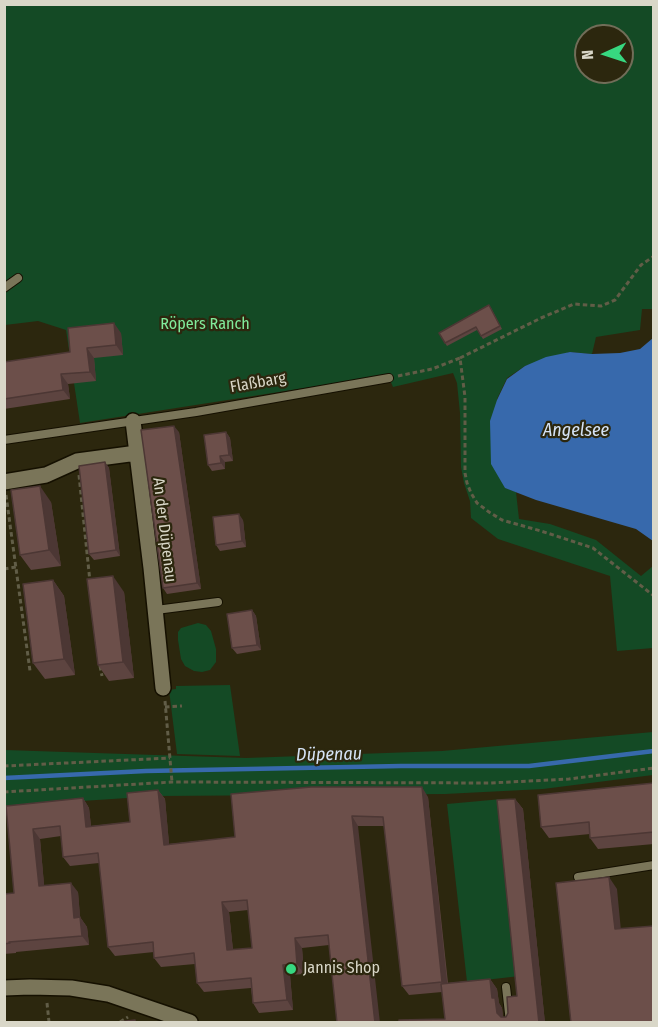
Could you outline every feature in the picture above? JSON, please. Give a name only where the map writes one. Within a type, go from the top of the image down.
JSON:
[{"type":"street","points":[[5,487],[46,475],[77,461],[137,453],[133,421]]},
{"type":"street","name":"An der Düpenau","points":[[137,453],[163,688]]},
{"type":"street","points":[[4,988],[71,988],[108,994],[190,1023]]},
{"type":"lane","points":[[4,288],[18,278]]},
{"type":"lane","name":"Flaßbarg","points":[[4,440],[196,412],[389,378]]},
{"type":"lane","points":[[156,610],[218,602]]},
{"type":"lane","points":[[578,877],[654,866]]},
{"type":"lane","points":[[506,987],[510,1023]]},
{"type":"path","points":[[389,378],[432,369],[460,358],[574,304],[601,306],[615,300],[641,265],[654,256]]},
{"type":"path","points":[[460,358],[465,397],[466,483],[477,503],[502,520],[593,548],[654,596]]},
{"type":"path","points":[[77,461],[91,586]]},
{"type":"path","points":[[5,487],[30,671]]},
{"type":"path","points":[[4,569],[16,567]]},
{"type":"path","points":[[100,665],[102,676]]},
{"type":"path","points":[[163,688],[172,780]]},
{"type":"path","points":[[165,707],[182,706]]},
{"type":"path","points":[[4,766],[170,758]]},
{"type":"path","points":[[4,792],[172,780],[491,783],[570,779],[654,768]]},
{"type":"path","points":[[47,1003],[49,1023]]},
{"type":"path","points":[[120,1023],[128,1017]]},
{"type":"green space","name":"Röpers Ranch","points":[[5,5],[653,5],[653,309],[642,309],[640,330],[596,337],[592,354],[570,352],[525,366],[507,378],[497,399],[505,488],[516,492],[519,519],[550,524],[596,540],[641,576],[653,566],[653,648],[617,651],[610,576],[498,539],[471,518],[470,501],[461,467],[460,413],[457,383],[453,373],[393,387],[388,375],[80,423],[66,330],[38,321],[5,325]]},
{"type":"green space","points":[[198,623],[206,625],[211,631],[216,649],[216,662],[210,670],[202,672],[185,666],[181,659],[178,640],[178,632],[181,628]]},
{"type":"green space","points":[[230,685],[240,756],[177,754],[169,690],[176,689],[176,686]]},
{"type":"green space","points":[[653,732],[653,775],[543,789],[445,794],[158,796],[5,806],[5,750],[246,758],[442,751]]},
{"type":"green space","points":[[502,799],[520,976],[467,982],[447,804]]},
{"type":"water","name":"Angelsee","points":[[653,338],[653,541],[636,529],[536,500],[505,488],[491,464],[490,421],[507,379],[525,366],[546,357],[570,352],[620,353],[640,349]]},
{"type":"building","points":[[489,305],[500,326],[481,336],[476,327],[445,343],[439,333]]},
{"type":"building","points":[[114,323],[116,345],[87,348],[90,372],[61,374],[63,390],[4,399],[4,362],[70,352],[68,328]]},
{"type":"building","points":[[174,426],[197,583],[163,588],[141,430]]},
{"type":"building","points":[[226,432],[229,455],[220,456],[221,463],[208,465],[204,435]]},
{"type":"building","points":[[105,462],[116,550],[89,554],[79,466]]},
{"type":"building","points":[[40,486],[49,550],[20,555],[11,490]]},
{"type":"building","points":[[239,514],[242,541],[216,545],[213,517]]},
{"type":"building","points":[[113,576],[123,662],[98,665],[87,579]]},
{"type":"building","points":[[53,580],[64,659],[33,663],[23,584]]},
{"type":"building","points":[[252,610],[257,645],[232,648],[227,614]]},
{"type":"building","points":[[654,783],[654,832],[590,838],[589,822],[541,827],[538,795]]},
{"type":"building","points":[[311,787],[422,787],[442,982],[402,986],[383,817],[352,816],[375,1023],[337,1023],[328,935],[295,938],[297,964],[283,965],[287,1000],[253,1003],[251,978],[197,983],[194,953],[154,958],[153,942],[108,947],[98,853],[63,857],[60,826],[33,829],[39,886],[71,883],[74,918],[80,917],[82,936],[4,944],[4,894],[14,893],[6,806],[83,798],[86,827],[130,822],[127,793],[158,790],[164,845],[235,837],[231,794]],"holes":[[[247,900],[252,948],[227,950],[222,902]]]},
{"type":"building","points":[[515,799],[539,1023],[399,1023],[399,1020],[445,1019],[441,984],[490,979],[492,998],[495,998],[497,1013],[501,1017],[506,1017],[508,1013],[507,997],[517,996],[497,800]]},
{"type":"building","points":[[609,877],[615,929],[654,926],[654,1023],[571,1023],[556,883]]},
{"type":"building","points":[[135,1020],[135,1023],[110,1023]]},
{"type":"waterway","name":"Düpenau","points":[[4,778],[146,771],[529,766],[654,751]]},
{"type":"place","name":"Jannis Shop","points":[[291,969]]}]
